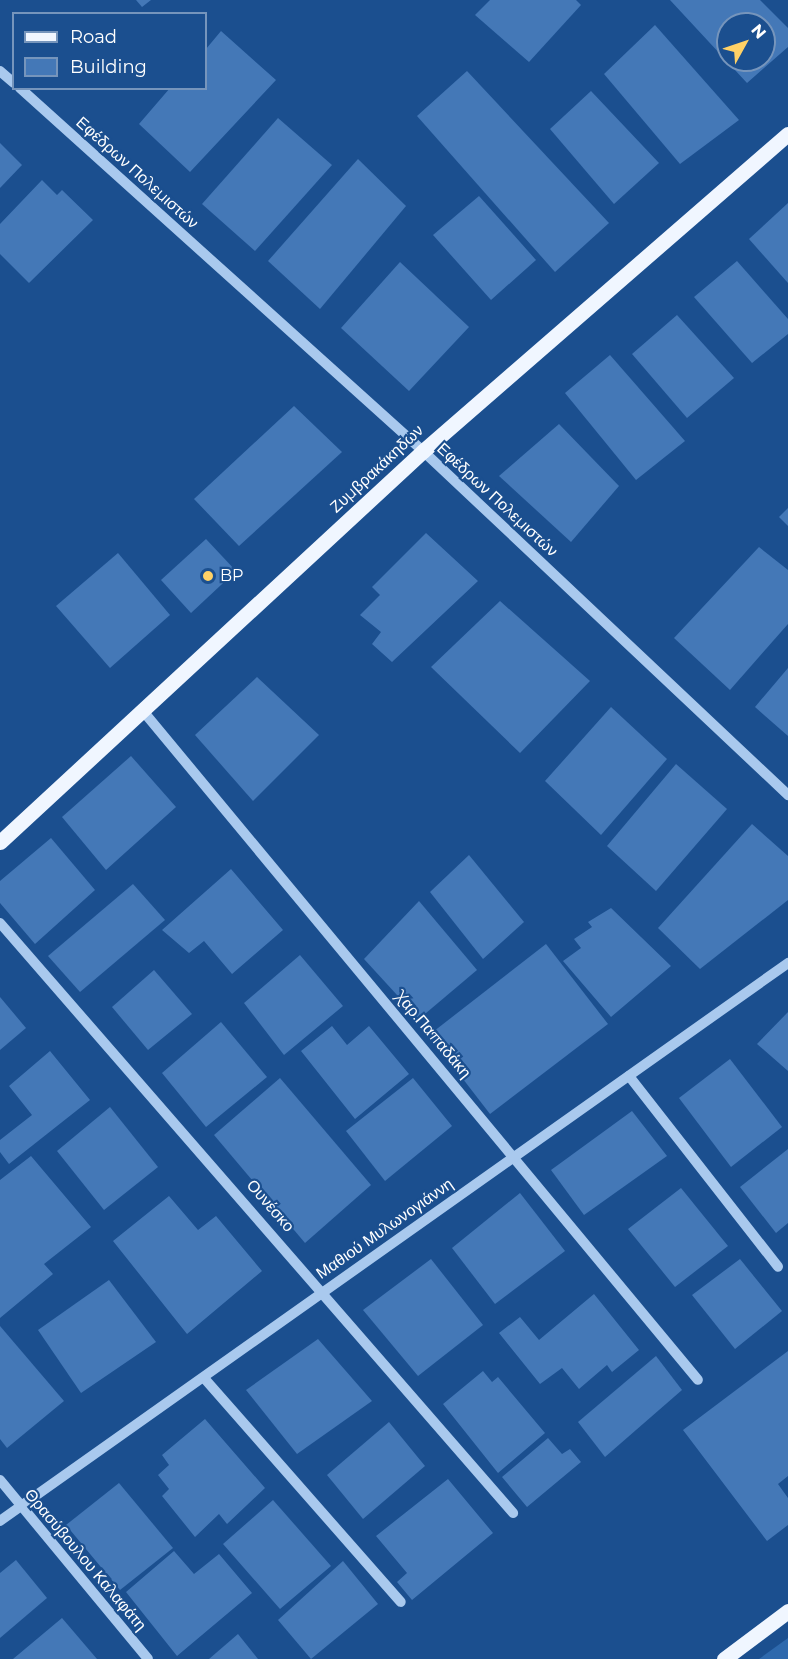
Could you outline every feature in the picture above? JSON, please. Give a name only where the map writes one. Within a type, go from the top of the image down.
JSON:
[{"type":"main road","name":"Ζυμβρακάκηδων","points":[[0,842],[423,451],[788,134]]},
{"type":"main road","points":[[724,1659],[788,1611]]},
{"type":"street","points":[[0,71],[12,81]]},
{"type":"street","name":"Εφέδρων Πολεμιστών","points":[[22,90],[423,451],[788,795]]},
{"type":"street","name":"Χαρ.Παπαδάκη","points":[[143,711],[698,1380]]},
{"type":"street","name":"Ουνέσκο","points":[[0,923],[324,1290],[513,1513]]},
{"type":"street","name":"Μαθιού Μυλωνογιάννη","points":[[0,1521],[788,963]]},
{"type":"street","points":[[629,1076],[778,1267]]},
{"type":"street","points":[[204,1378],[400,1602]]},
{"type":"street","name":"Θρασύβουλου Καλαφάτη","points":[[0,1480],[148,1659]]},
{"type":"shaded area","points":[[788,1638],[788,1659],[759,1659]]},
{"type":"building","points":[[136,0],[151,0],[142,7]]},
{"type":"building","points":[[490,0],[576,0],[581,5],[529,62],[475,15]]},
{"type":"building","points":[[670,0],[760,0],[772,12],[716,12],[716,50]]},
{"type":"building","points":[[776,16],[788,28],[788,47],[776,58]]},
{"type":"building","points":[[655,25],[739,120],[680,164],[604,74]]},
{"type":"building","points":[[221,31],[276,80],[190,172],[139,124],[168,90],[207,90],[207,48]]},
{"type":"building","points":[[467,71],[609,223],[555,272],[417,116]]},
{"type":"building","points":[[737,72],[760,72],[747,83]]},
{"type":"building","points":[[591,91],[659,163],[614,204],[550,129]]},
{"type":"building","points":[[278,118],[332,165],[255,251],[202,204]]},
{"type":"building","points":[[0,143],[22,165],[0,188]]},
{"type":"building","points":[[358,159],[406,206],[320,309],[268,261]]},
{"type":"building","points":[[42,180],[57,195],[62,190],[93,220],[29,283],[0,254],[0,224]]},
{"type":"building","points":[[479,196],[536,260],[491,300],[433,235]]},
{"type":"building","points":[[788,203],[788,283],[749,239]]},
{"type":"building","points":[[737,261],[788,319],[788,334],[752,363],[694,297]]},
{"type":"building","points":[[400,262],[469,327],[409,391],[341,328]]},
{"type":"building","points":[[677,315],[734,378],[687,418],[632,354]]},
{"type":"building","points":[[610,355],[685,441],[636,480],[565,393]]},
{"type":"building","points":[[294,406],[342,452],[239,546],[194,499]]},
{"type":"building","points":[[559,424],[619,486],[571,542],[499,476]]},
{"type":"building","points":[[788,508],[788,526],[779,517]]},
{"type":"building","points":[[426,533],[478,581],[392,662],[372,644],[381,632],[360,615],[380,595],[372,587]]},
{"type":"building","points":[[206,539],[236,571],[191,613],[161,580]]},
{"type":"building","points":[[759,547],[788,570],[788,624],[730,690],[674,638]]},
{"type":"building","points":[[118,553],[170,615],[110,668],[56,606]]},
{"type":"building","points":[[500,601],[590,681],[520,753],[431,667]]},
{"type":"building","points":[[788,668],[788,736],[755,707]]},
{"type":"building","points":[[257,677],[319,735],[253,801],[195,735]]},
{"type":"building","points":[[611,707],[667,759],[601,835],[545,781]]},
{"type":"building","points":[[131,756],[176,807],[106,870],[62,817]]},
{"type":"building","points":[[676,764],[727,809],[656,891],[607,846]]},
{"type":"building","points":[[752,824],[788,856],[788,900],[700,969],[658,928]]},
{"type":"building","points":[[51,838],[95,890],[35,944],[0,903],[0,881]]},
{"type":"building","points":[[469,855],[524,922],[483,959],[430,892]]},
{"type":"building","points":[[231,869],[283,930],[232,974],[204,941],[189,953],[162,930]]},
{"type":"building","points":[[133,884],[165,920],[80,992],[48,956]]},
{"type":"building","points":[[419,901],[477,970],[419,1019],[364,959]]},
{"type":"building","points":[[611,908],[671,966],[611,1017],[563,961],[581,948],[574,939],[592,927],[588,922]]},
{"type":"building","points":[[546,944],[608,1024],[490,1114],[429,1035]]},
{"type":"building","points":[[300,955],[343,1006],[284,1055],[244,1003]]},
{"type":"building","points":[[154,970],[192,1014],[148,1050],[112,1007]]},
{"type":"building","points":[[0,997],[26,1028],[0,1050]]},
{"type":"building","points":[[788,1012],[788,1071],[757,1044]]},
{"type":"building","points":[[221,1022],[267,1077],[206,1127],[162,1073]]},
{"type":"building","points":[[332,1026],[347,1045],[369,1026],[409,1074],[355,1119],[301,1051]]},
{"type":"building","points":[[50,1051],[90,1100],[9,1164],[0,1152],[0,1140],[32,1115],[9,1086]]},
{"type":"building","points":[[730,1059],[782,1127],[731,1167],[679,1098]]},
{"type":"building","points":[[280,1078],[371,1185],[305,1243],[214,1135]]},
{"type":"building","points":[[413,1078],[452,1126],[385,1181],[346,1131]]},
{"type":"building","points":[[110,1107],[158,1167],[104,1210],[57,1151]]},
{"type":"building","points":[[632,1111],[667,1156],[584,1215],[551,1170]]},
{"type":"building","points":[[788,1149],[788,1223],[776,1233],[740,1187]]},
{"type":"building","points":[[31,1156],[91,1227],[44,1264],[53,1274],[0,1318],[0,1180]]},
{"type":"building","points":[[681,1188],[728,1246],[675,1287],[628,1229]]},
{"type":"building","points":[[520,1193],[565,1251],[495,1304],[452,1248]]},
{"type":"building","points":[[169,1196],[198,1230],[216,1216],[262,1271],[187,1334],[113,1241]]},
{"type":"building","points":[[431,1259],[483,1325],[418,1376],[363,1310]]},
{"type":"building","points":[[740,1259],[782,1311],[735,1349],[692,1295]]},
{"type":"building","points":[[109,1280],[156,1342],[81,1393],[38,1330]]},
{"type":"building","points":[[594,1294],[639,1350],[612,1372],[607,1365],[579,1389],[562,1368],[540,1384],[499,1333],[520,1317],[539,1340]]},
{"type":"building","points":[[0,1326],[64,1401],[7,1448],[0,1439]]},
{"type":"building","points":[[318,1339],[372,1401],[297,1454],[246,1390]]},
{"type":"building","points":[[788,1351],[788,1476],[778,1484],[788,1498],[788,1525],[767,1541],[683,1430]]},
{"type":"building","points":[[656,1356],[682,1390],[605,1457],[578,1422]]},
{"type":"building","points":[[483,1371],[492,1382],[498,1377],[545,1433],[498,1473],[443,1404]]},
{"type":"building","points":[[205,1419],[265,1488],[227,1524],[219,1514],[195,1537],[162,1496],[169,1489],[158,1475],[169,1465],[162,1455]]},
{"type":"building","points":[[389,1422],[425,1466],[363,1519],[327,1475]]},
{"type":"building","points":[[548,1438],[562,1454],[570,1449],[581,1462],[527,1507],[502,1477]]},
{"type":"building","points":[[448,1479],[493,1533],[412,1600],[397,1582],[407,1573],[376,1536]]},
{"type":"building","points":[[119,1483],[173,1548],[120,1590],[66,1525]]},
{"type":"building","points":[[273,1500],[331,1566],[280,1609],[223,1544]]},
{"type":"building","points":[[174,1551],[194,1574],[219,1554],[252,1593],[177,1656],[126,1592]]},
{"type":"building","points":[[16,1560],[47,1598],[0,1638],[0,1573]]},
{"type":"building","points":[[343,1561],[378,1604],[311,1659],[278,1620]]},
{"type":"building","points":[[62,1618],[97,1659],[13,1659]]},
{"type":"building","points":[[238,1634],[258,1659],[209,1659]]},
{"type":"place","name":"BP","points":[[208,576]]}]
